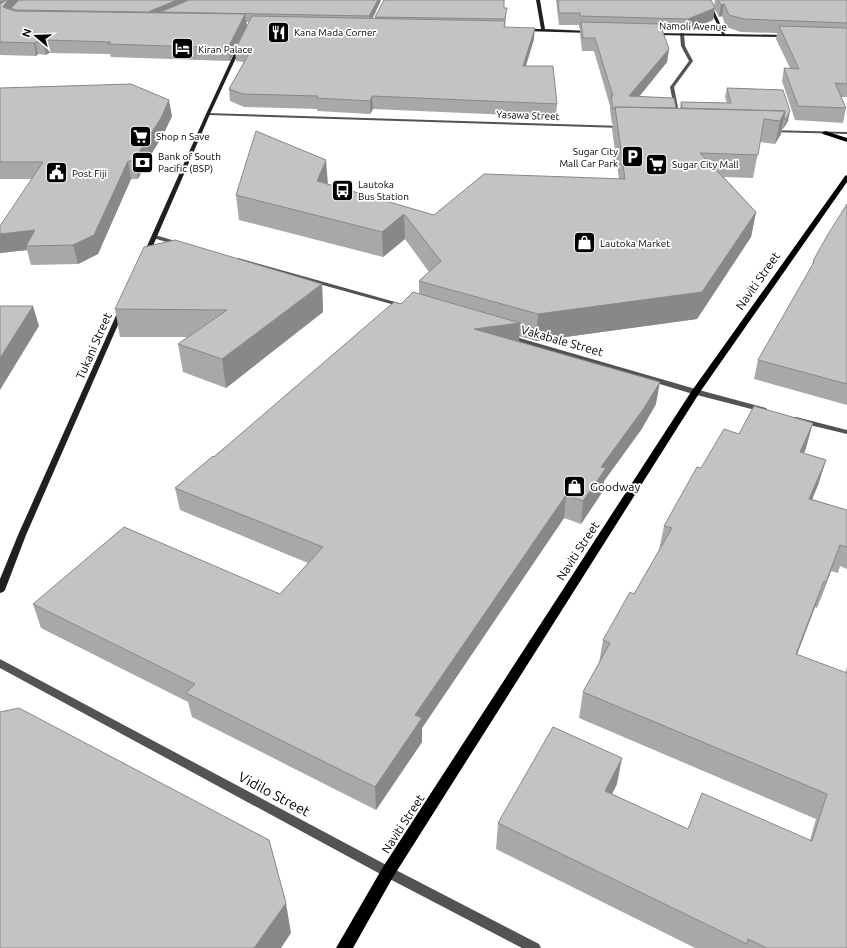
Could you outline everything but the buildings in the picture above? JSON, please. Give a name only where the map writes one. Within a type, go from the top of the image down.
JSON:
[{"type":"main road","points":[[824,133],[847,140]]},
{"type":"main road","name":"Naviti Street","points":[[344,948],[388,872],[696,392],[847,176]]},
{"type":"street","points":[[538,0],[543,31]]},
{"type":"street","points":[[707,0],[724,35]]},
{"type":"street","points":[[520,30],[597,32]]},
{"type":"street","name":"Namoli Avenue","points":[[651,34],[793,37]]},
{"type":"street","points":[[677,114],[672,87],[690,61],[683,46],[682,34]]},
{"type":"street","points":[[144,261],[208,114],[244,38]]},
{"type":"street","name":"Yasawa Street","points":[[208,114],[631,127]]},
{"type":"street","points":[[761,131],[847,133]]},
{"type":"street","points":[[155,237],[185,245]]},
{"type":"street","points":[[230,257],[410,308]]},
{"type":"street","name":"Tukani Street","points":[[0,590],[22,535],[125,302]]},
{"type":"street","name":"Vakabale Street","points":[[500,334],[696,392],[772,412]]},
{"type":"street","points":[[787,416],[847,432]]},
{"type":"street","name":"Vidilo Street","points":[[0,663],[388,872],[535,948]]},
{"type":"place","name":"Kana Mada Corner","points":[[278,32]]},
{"type":"place","name":"Kiran Palace","points":[[183,49]]},
{"type":"place","name":"Shop n Save","points":[[141,136]]},
{"type":"place","name":"Sugar City Mall Car Park","points":[[633,157]]},
{"type":"place","name":"Bank of South Pacific (BSP)","points":[[142,162]]},
{"type":"place","name":"Sugar City Mall","points":[[657,164]]},
{"type":"place","name":"Post Fiji","points":[[57,173]]},
{"type":"place","name":"Lautoka Bus Station","points":[[342,190]]},
{"type":"place","name":"Lautoka Market","points":[[585,243]]},
{"type":"place","name":"Goodway","points":[[574,487]]}]
